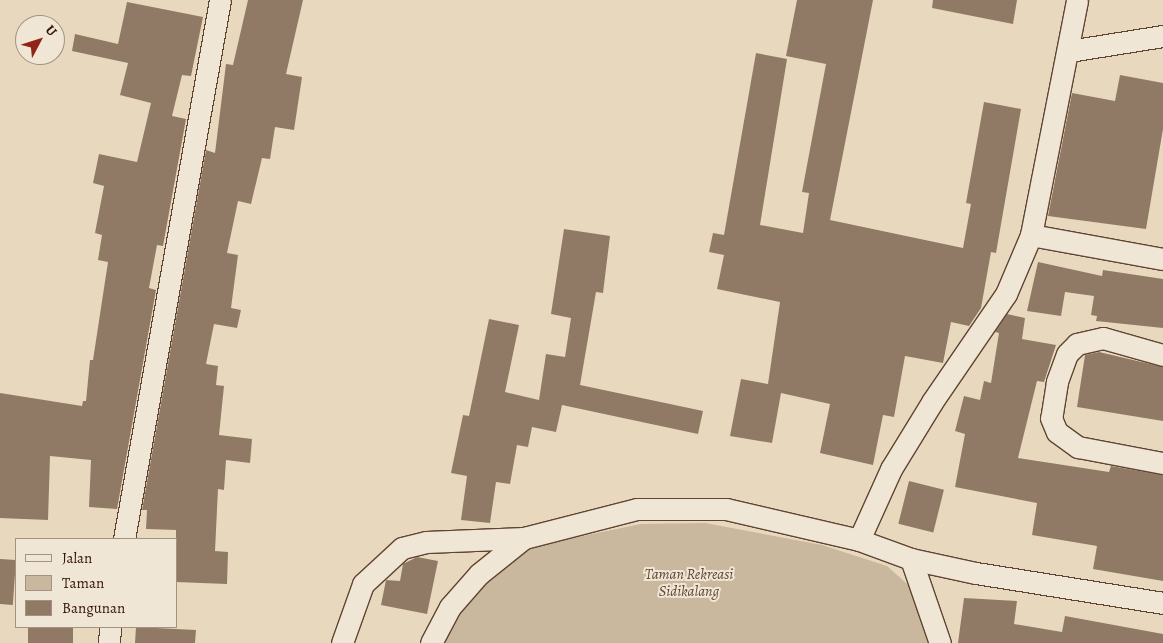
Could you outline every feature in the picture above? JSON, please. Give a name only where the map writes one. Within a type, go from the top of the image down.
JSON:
[{"type":"street","points":[[124,538],[220,0]]},
{"type":"street","points":[[859,540],[891,469],[932,402],[1006,294],[1031,236],[1069,51],[1077,0]]},
{"type":"street","points":[[1069,51],[1163,36]]},
{"type":"street","points":[[1031,236],[1163,259]]},
{"type":"street","points":[[1163,355],[1103,338],[1077,344],[1067,354],[1060,372],[1051,418],[1057,432],[1078,446],[1163,463]]},
{"type":"street","points":[[342,643],[363,584],[402,548],[426,542],[524,538],[637,509],[726,509],[859,540],[911,559],[976,573],[1163,603]]},
{"type":"street","points":[[431,643],[456,600],[479,574],[524,538]]},
{"type":"street","points":[[911,559],[940,643]]},
{"type":"street","points":[[109,643],[110,628]]},
{"type":"green space","name":"Taman Rekreasi Sidikalang","points":[[705,523],[822,545],[887,566],[932,606],[943,643],[434,643],[457,590],[519,549],[641,524]]},
{"type":"building","points":[[248,0],[303,0],[286,74],[302,77],[294,130],[275,127],[270,159],[262,158],[251,204],[238,201],[227,253],[238,255],[231,308],[241,310],[237,328],[214,324],[206,364],[218,366],[216,385],[224,386],[219,435],[252,439],[250,463],[226,460],[224,490],[218,489],[215,551],[228,552],[227,584],[178,582],[178,538],[176,538],[176,530],[146,529],[147,510],[142,510],[206,150],[215,153],[226,64],[233,65]]},
{"type":"building","points":[[797,0],[873,0],[830,220],[963,248],[971,204],[966,203],[984,102],[1021,109],[996,253],[991,252],[981,308],[969,326],[951,322],[943,363],[905,356],[894,417],[883,415],[873,465],[820,453],[830,404],[781,393],[772,443],[730,436],[741,379],[768,384],[780,302],[717,289],[724,255],[709,252],[713,233],[724,235],[756,53],[787,59],[760,225],[803,233],[809,193],[802,192],[826,64],[786,56]]},
{"type":"building","points":[[933,0],[1017,0],[1013,24],[932,8]]},
{"type":"building","points":[[127,2],[203,17],[191,76],[182,75],[172,116],[186,119],[163,246],[157,245],[149,288],[156,290],[117,509],[89,507],[91,460],[50,456],[48,520],[0,518],[0,393],[82,406],[83,401],[86,401],[90,360],[93,360],[108,262],[98,260],[102,235],[95,233],[104,186],[93,183],[99,154],[137,162],[151,103],[120,95],[128,63],[72,51],[75,34],[118,44]]},
{"type":"building","points":[[1120,75],[1163,83],[1163,129],[1146,229],[1048,216],[1072,93],[1115,101]]},
{"type":"building","points":[[564,229],[610,236],[603,293],[596,292],[580,385],[703,411],[698,434],[562,405],[556,432],[532,427],[528,447],[517,445],[510,484],[496,482],[490,523],[461,520],[467,476],[451,473],[463,415],[469,416],[489,319],[519,325],[505,392],[539,400],[546,354],[565,357],[571,318],[551,314]]},
{"type":"building","points":[[1038,262],[1102,276],[1103,270],[1163,279],[1163,328],[1096,321],[1097,316],[1091,315],[1094,296],[1065,292],[1061,316],[1027,311]]},
{"type":"building","points":[[1007,314],[1025,318],[1022,339],[1056,345],[1044,382],[1037,381],[1018,458],[1109,472],[1111,466],[1163,475],[1163,581],[1093,569],[1097,546],[1032,535],[1037,503],[955,487],[965,434],[955,431],[964,396],[980,400],[984,381],[991,383],[999,333],[995,332]]},
{"type":"building","points":[[1099,352],[1163,367],[1163,421],[1077,407],[1085,355]]},
{"type":"building","points":[[909,481],[944,490],[933,532],[898,524]]},
{"type":"building","points":[[417,557],[438,561],[427,614],[381,605],[386,580],[400,581],[403,564]]},
{"type":"building","points":[[0,559],[15,560],[13,605],[0,604]]},
{"type":"building","points":[[964,598],[1017,601],[1014,624],[1062,632],[1065,616],[1163,634],[1163,643],[958,643]]},
{"type":"building","points":[[28,628],[73,628],[73,643],[28,643]]},
{"type":"building","points":[[136,628],[196,630],[195,643],[135,643]]}]
